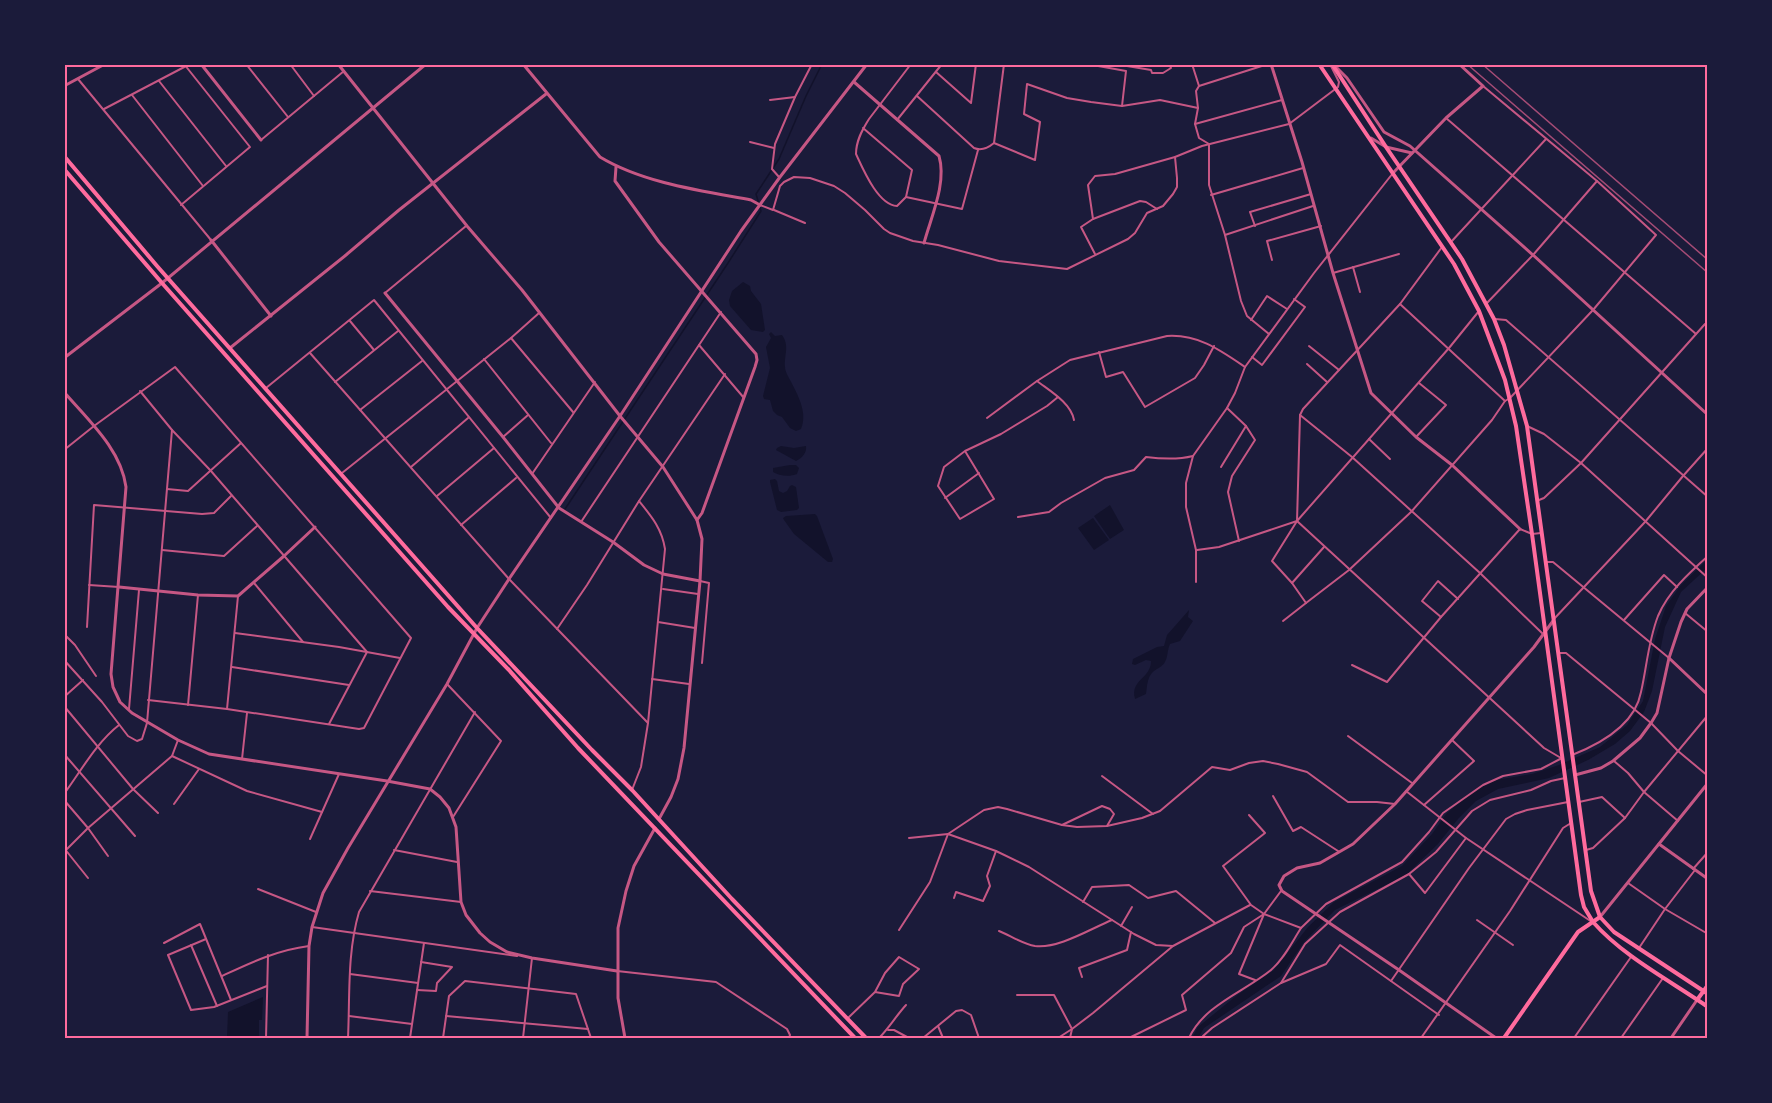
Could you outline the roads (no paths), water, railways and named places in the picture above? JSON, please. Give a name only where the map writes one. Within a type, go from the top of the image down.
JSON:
[{"type":"main road","points":[[1320,64],[1454,264],[1479,311],[1494,347],[1510,398],[1532,534],[1584,907],[1602,932],[1632,956],[1707,1007]]},
{"type":"main road","points":[[1332,64],[1462,259],[1494,319],[1504,345],[1527,426],[1591,891],[1600,917],[1614,932],[1705,992]]},
{"type":"main road","points":[[64,156],[167,278],[477,628],[866,1038]]},
{"type":"main road","points":[[64,169],[474,635],[852,1038]]},
{"type":"main road","points":[[1504,1038],[1578,932],[1600,917]]},
{"type":"main road","points":[[1697,1000],[1705,992],[1707,985]]},
{"type":"street","points":[[64,86],[105,64]]},
{"type":"street","points":[[104,109],[190,64]]},
{"type":"street","points":[[201,64],[261,140],[344,71]]},
{"type":"street","points":[[246,64],[288,117]]},
{"type":"street","points":[[290,64],[314,96]]},
{"type":"street","points":[[338,64],[663,467],[697,520],[702,539],[700,582],[684,748],[678,779],[659,819]]},
{"type":"street","points":[[64,358],[162,283],[211,240],[426,64]]},
{"type":"street","points":[[523,64],[600,157],[616,167],[672,184],[751,200],[805,223]]},
{"type":"street","points":[[780,177],[772,169],[774,148],[812,64]]},
{"type":"street","points":[[307,1038],[309,946],[312,927],[323,893],[348,848],[447,684],[477,628],[509,579],[621,417],[760,205],[867,64]]},
{"type":"street","points":[[863,128],[912,171],[906,197],[897,206],[876,191],[856,154],[858,139],[863,128],[911,64]]},
{"type":"street","points":[[897,120],[942,64]]},
{"type":"street","points":[[936,72],[971,103],[975,64]]},
{"type":"street","points":[[978,150],[994,143],[1005,64]]},
{"type":"street","points":[[1087,64],[1126,71]]},
{"type":"street","points":[[1151,70],[1152,64]]},
{"type":"street","points":[[1122,106],[1127,65],[1151,70],[1152,73],[1163,73],[1171,68],[1169,64]]},
{"type":"street","points":[[1192,64],[1198,86],[1195,124],[1199,138],[1209,144]]},
{"type":"street","points":[[1198,86],[1269,64],[1304,168],[1333,273],[1371,393],[1416,437],[1452,465],[1520,529],[1532,534],[1541,533]]},
{"type":"street","points":[[1094,219],[1088,185],[1095,176],[1115,174],[1175,157],[1209,144],[1289,124],[1340,84],[1332,64]]},
{"type":"street","points":[[1332,64],[1347,78],[1384,132],[1420,155],[1533,255],[1707,416]]},
{"type":"street","points":[[1283,621],[1349,570],[1411,512],[1492,420],[1505,401],[1593,310],[1656,235],[1597,181],[1459,64]]},
{"type":"street","points":[[181,205],[250,147],[185,66]]},
{"type":"street","points":[[78,79],[271,316]]},
{"type":"street","points":[[159,81],[226,166]]},
{"type":"street","points":[[854,82],[939,156],[941,172],[924,243]]},
{"type":"street","points":[[994,143],[1035,160],[1040,122],[1024,114],[1027,84],[1067,98],[1122,106],[1161,100],[1198,108]]},
{"type":"street","points":[[1196,582],[1196,550],[1185,496],[1193,456],[1227,408],[1245,367],[1294,299],[1399,166],[1446,118],[1483,86]]},
{"type":"street","points":[[230,348],[546,94]]},
{"type":"street","points":[[132,95],[203,186]]},
{"type":"street","points":[[917,96],[978,150]]},
{"type":"street","points":[[770,100],[795,98]]},
{"type":"street","points":[[1195,124],[1282,100]]},
{"type":"street","points":[[1446,118],[1696,334]]},
{"type":"street","points":[[1365,132],[1373,141],[1386,147],[1413,151]]},
{"type":"street","points":[[1451,242],[1546,140]]},
{"type":"street","points":[[750,142],[774,148]]},
{"type":"street","points":[[1209,144],[1211,195],[1225,235],[1241,301],[1247,316],[1269,334]]},
{"type":"street","points":[[906,197],[962,209],[978,150]]},
{"type":"street","points":[[773,210],[780,186],[784,182],[794,177],[810,178],[834,186],[866,210],[890,233],[999,261],[1067,269],[1128,239],[1135,233],[1147,213],[1163,206],[1177,187],[1175,157]]},
{"type":"street","points":[[616,167],[615,181],[659,242],[756,354],[757,360],[744,398],[702,513],[697,520]]},
{"type":"street","points":[[1211,195],[1304,168]]},
{"type":"street","points":[[1486,304],[1533,255],[1597,181]]},
{"type":"street","points":[[1255,226],[1250,212],[1311,194]]},
{"type":"street","points":[[1096,255],[1081,227],[1094,219],[1140,201],[1156,209]]},
{"type":"street","points":[[1225,235],[1315,206]]},
{"type":"street","points":[[467,225],[385,293],[558,508],[613,542],[644,565],[663,574],[709,583],[702,663]]},
{"type":"street","points":[[1272,260],[1267,241],[1321,226]]},
{"type":"street","points":[[1442,247],[1401,304],[1303,409],[1300,415],[1297,520],[1544,748],[1562,758]]},
{"type":"street","points":[[1333,273],[1399,254]]},
{"type":"street","points":[[1353,267],[1360,292]]},
{"type":"street","points":[[1251,320],[1268,296],[1287,309]]},
{"type":"street","points":[[1252,357],[1262,365],[1305,307],[1294,299]]},
{"type":"street","points":[[266,388],[374,300],[551,519]]},
{"type":"street","points":[[1401,304],[1505,401]]},
{"type":"street","points":[[1306,603],[1272,561],[1297,520],[1419,383],[1479,311]]},
{"type":"street","points":[[581,522],[721,312]]},
{"type":"street","points":[[342,473],[539,313]]},
{"type":"street","points":[[1494,319],[1506,320],[1707,497]]},
{"type":"street","points":[[350,321],[374,350]]},
{"type":"street","points":[[1537,501],[1544,498],[1581,463],[1705,324]]},
{"type":"street","points":[[335,382],[398,330]]},
{"type":"street","points":[[987,418],[1070,360],[1172,336],[1193,338],[1214,346],[1245,367]]},
{"type":"street","points":[[511,338],[573,413]]},
{"type":"street","points":[[698,344],[744,398]]},
{"type":"street","points":[[1098,352],[1106,377],[1123,372],[1145,407],[1194,378],[1214,346]]},
{"type":"street","points":[[1309,346],[1340,370]]},
{"type":"street","points":[[310,352],[509,579],[648,723]]},
{"type":"street","points":[[484,359],[552,444]]},
{"type":"street","points":[[360,410],[423,361]]},
{"type":"street","points":[[1307,364],[1328,383]]},
{"type":"street","points":[[64,450],[93,426],[175,367],[411,638],[364,728],[148,700]]},
{"type":"street","points":[[557,628],[725,374]]},
{"type":"street","points":[[1037,381],[1058,397],[1073,414],[1074,420]]},
{"type":"street","points":[[532,474],[595,382]]},
{"type":"street","points":[[1416,437],[1446,405],[1419,383]]},
{"type":"street","points":[[141,391],[172,430],[211,471],[367,652]]},
{"type":"street","points":[[64,392],[117,457],[126,487],[111,674],[113,687],[120,702],[147,723],[209,754],[430,789],[440,797],[453,817],[456,827],[461,902],[471,922],[490,942],[507,952],[532,958]]},
{"type":"street","points":[[965,451],[994,499],[960,519],[938,486],[944,467],[965,451],[1001,434],[1058,397]]},
{"type":"street","points":[[1227,408],[1246,426],[1255,440],[1232,476],[1228,492],[1239,540]]},
{"type":"street","points":[[503,437],[528,415]]},
{"type":"street","points":[[1300,415],[1352,457],[1544,633]]},
{"type":"street","points":[[411,467],[469,418]]},
{"type":"street","points":[[1221,467],[1246,426]]},
{"type":"street","points":[[1527,426],[1544,434],[1581,463],[1707,578]]},
{"type":"street","points":[[64,660],[128,736],[136,741],[142,739],[147,723],[172,430]]},
{"type":"street","points":[[1369,439],[1390,459]]},
{"type":"street","points":[[167,489],[188,491],[242,442]]},
{"type":"street","points":[[437,496],[494,448]]},
{"type":"street","points":[[1496,1038],[1282,891],[1280,885],[1284,876],[1298,868],[1320,863],[1353,844],[1395,804],[1534,647],[1553,621],[1645,522],[1707,448]]},
{"type":"street","points":[[1018,517],[1050,513],[1062,503],[1105,478],[1134,470],[1146,457],[1180,459],[1193,456]]},
{"type":"street","points":[[945,498],[979,473]]},
{"type":"street","points":[[461,525],[518,477]]},
{"type":"street","points":[[87,627],[94,505],[202,514],[214,513],[231,496]]},
{"type":"street","points":[[632,790],[641,767],[648,723],[665,549],[656,522],[639,501]]},
{"type":"street","points":[[1196,550],[1219,547],[1297,520]]},
{"type":"street","points":[[162,550],[224,556],[257,526]]},
{"type":"street","points":[[89,585],[198,595],[238,596],[315,527]]},
{"type":"street","points":[[1352,665],[1387,682],[1441,617],[1520,529]]},
{"type":"street","points":[[1292,583],[1325,546]]},
{"type":"street","points":[[1572,755],[1592,747],[1620,728],[1634,709],[1641,694],[1659,615],[1667,599],[1707,556]]},
{"type":"street","points":[[1545,562],[1553,562],[1586,587],[1669,658],[1707,695]]},
{"type":"street","points":[[1624,620],[1664,575],[1677,587]]},
{"type":"street","points":[[1441,617],[1422,601],[1438,581],[1458,599]]},
{"type":"street","points":[[254,583],[303,642]]},
{"type":"street","points":[[1575,775],[1601,768],[1613,761],[1640,738],[1652,723],[1660,703],[1669,658],[1685,613],[1707,586]]},
{"type":"street","points":[[662,589],[698,594]]},
{"type":"street","points":[[128,710],[139,590]]},
{"type":"street","points":[[188,705],[198,595]]},
{"type":"street","points":[[227,709],[238,596]]},
{"type":"street","points":[[1685,613],[1707,632]]},
{"type":"street","points":[[658,622],[696,628]]},
{"type":"street","points":[[235,633],[400,658]]},
{"type":"street","points":[[64,634],[75,645],[96,676]]},
{"type":"street","points":[[329,724],[367,652]]},
{"type":"street","points":[[1558,653],[1566,653],[1652,723],[1678,751],[1707,776]]},
{"type":"street","points":[[232,667],[349,685]]},
{"type":"street","points":[[652,679],[689,684]]},
{"type":"street","points":[[64,697],[83,680]]},
{"type":"street","points":[[447,684],[501,741],[453,817]]},
{"type":"street","points":[[64,706],[133,789],[158,813]]},
{"type":"street","points":[[348,1038],[353,933],[359,912],[475,712]]},
{"type":"street","points":[[242,759],[247,713]]},
{"type":"street","points":[[1585,850],[1593,848],[1625,818],[1707,715]]},
{"type":"street","points":[[64,794],[98,746],[119,724]]},
{"type":"street","points":[[1348,736],[1412,783]]},
{"type":"street","points":[[1424,806],[1473,761],[1451,739]]},
{"type":"street","points":[[88,878],[65,849],[172,756],[178,740]]},
{"type":"street","points":[[64,754],[135,836]]},
{"type":"street","points":[[172,756],[247,791],[322,812]]},
{"type":"street","points":[[1189,1038],[1201,1020],[1271,969],[1288,950],[1301,928],[1326,904],[1402,862],[1439,818],[1457,802],[1492,780],[1541,769],[1562,758]]},
{"type":"street","points":[[899,930],[930,882],[948,834],[984,810],[998,807],[1077,827],[1107,826],[1153,814],[1173,801],[1212,767],[1230,770],[1263,761],[1307,772],[1348,802],[1395,804]]},
{"type":"street","points":[[1613,761],[1678,821]]},
{"type":"street","points":[[174,804],[199,769]]},
{"type":"street","points":[[310,839],[339,774]]},
{"type":"street","points":[[1102,776],[1153,814]]},
{"type":"street","points":[[1281,983],[1305,944],[1340,912],[1410,874],[1436,852],[1472,811],[1490,800],[1565,778]]},
{"type":"street","points":[[1600,917],[1707,783]]},
{"type":"street","points":[[1406,791],[1483,850],[1593,922]]},
{"type":"street","points":[[1274,796],[1293,831],[1301,827],[1340,853]]},
{"type":"street","points":[[1579,802],[1602,797],[1625,818]]},
{"type":"street","points":[[64,800],[108,856]]},
{"type":"street","points":[[1391,981],[1506,819],[1515,814],[1568,802]]},
{"type":"street","points":[[1062,825],[1102,806],[1110,809],[1114,814],[1107,826]]},
{"type":"street","points":[[1249,815],[1265,833],[1222,866],[1251,905],[1264,914],[1301,928]]},
{"type":"street","points":[[1421,1038],[1447,1004],[1563,828],[1571,823]]},
{"type":"street","points":[[625,1038],[618,998],[618,928],[634,866],[655,828]]},
{"type":"street","points":[[909,838],[948,834],[996,851],[1029,867],[1131,932],[1156,945],[1173,946]]},
{"type":"street","points":[[1410,874],[1425,893],[1466,838]]},
{"type":"street","points":[[1659,844],[1707,879]]},
{"type":"street","points":[[394,850],[457,862]]},
{"type":"street","points":[[954,898],[956,892],[983,901],[990,886],[987,876],[996,851]]},
{"type":"street","points":[[1639,948],[1707,852]]},
{"type":"street","points":[[1628,883],[1707,934]]},
{"type":"street","points":[[1083,902],[1092,887],[1129,885],[1148,898],[1176,891],[1215,923]]},
{"type":"street","points":[[258,889],[316,912]]},
{"type":"street","points":[[370,891],[461,902]]},
{"type":"street","points":[[1255,980],[1239,974],[1264,914],[1282,891]]},
{"type":"street","points":[[1058,1038],[1093,1013],[1173,946],[1251,905]]},
{"type":"street","points":[[1121,926],[1132,907]]},
{"type":"street","points":[[1129,1038],[1186,1010],[1182,994],[1231,952],[1244,927],[1264,914]]},
{"type":"street","points":[[999,931],[1027,944],[1052,945],[1112,920]]},
{"type":"street","points":[[1477,920],[1514,945]]},
{"type":"street","points":[[164,943],[200,924],[231,1000]]},
{"type":"street","points":[[312,927],[617,971],[716,982],[787,1029],[789,1038]]},
{"type":"street","points":[[1082,977],[1079,968],[1127,950],[1131,932]]},
{"type":"street","points":[[206,939],[168,955],[191,1010],[217,1006],[267,986]]},
{"type":"street","points":[[410,1038],[424,943]]},
{"type":"street","points":[[191,945],[217,1006]]},
{"type":"street","points":[[1203,1038],[1212,1028],[1281,983],[1326,964],[1340,945],[1439,1015]]},
{"type":"street","points":[[221,976],[286,949],[309,946]]},
{"type":"street","points":[[266,1038],[268,956]]},
{"type":"street","points":[[1574,1038],[1632,956]]},
{"type":"street","points":[[847,1019],[875,992],[885,973],[899,957],[919,969],[903,984],[899,996],[875,992]]},
{"type":"street","points":[[523,1038],[532,958]]},
{"type":"street","points":[[417,990],[436,991],[437,983],[452,967],[421,962]]},
{"type":"street","points":[[350,974],[418,983]]},
{"type":"street","points":[[1622,1038],[1663,978]]},
{"type":"street","points":[[443,1038],[449,996],[465,981],[576,994],[591,1038]]},
{"type":"street","points":[[1017,995],[1054,995],[1072,1029],[1070,1038]]},
{"type":"street","points":[[1671,1038],[1697,1000]]},
{"type":"street","points":[[879,1038],[888,1030],[893,1019],[906,1005]]},
{"type":"street","points":[[924,1038],[956,1011],[962,1010],[971,1015],[979,1038]]},
{"type":"street","points":[[349,1016],[411,1024]]},
{"type":"street","points":[[446,1016],[588,1029]]},
{"type":"street","points":[[938,1026],[943,1038]]},
{"type":"street","points":[[888,1030],[894,1030],[907,1037],[919,1038]]},
{"type":"waterway","points":[[565,509],[761,211],[756,194],[779,159],[822,64]]},
{"type":"railway","points":[[1467,64],[1708,273]]},
{"type":"railway","points":[[1482,64],[1708,260]]}]
